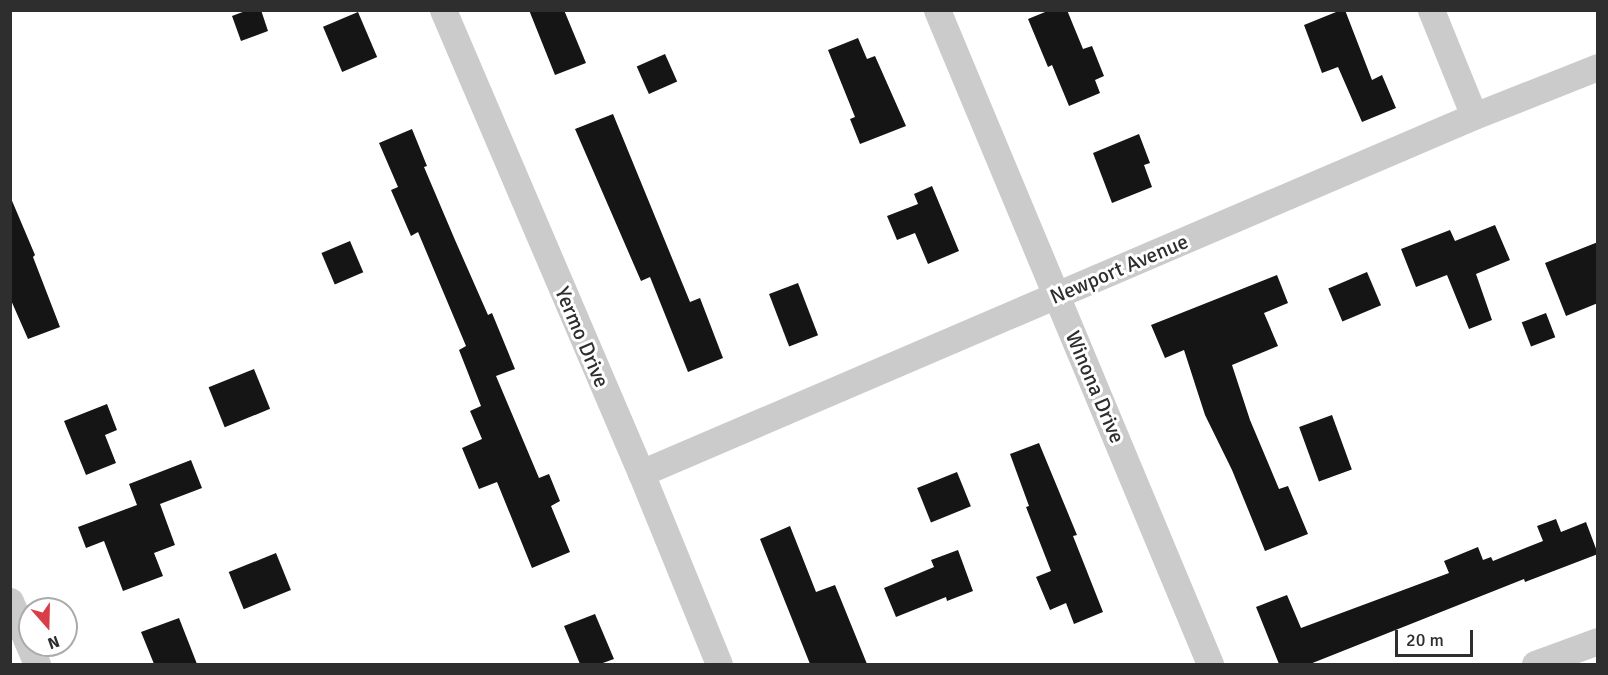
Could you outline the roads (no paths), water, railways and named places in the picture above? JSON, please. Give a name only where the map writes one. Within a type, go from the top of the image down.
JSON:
[{"type":"street","name":"Yermo Drive","points":[[443,10],[641,473],[719,664]]},
{"type":"street","name":"Winona Drive","points":[[937,10],[1210,664]]},
{"type":"street","points":[[1431,10],[1474,116]]},
{"type":"street","name":"Newport Avenue","points":[[641,473],[1474,116],[1598,67]]},
{"type":"street","points":[[10,601],[37,664]]},
{"type":"street","points":[[1535,664],[1598,641]]}]
